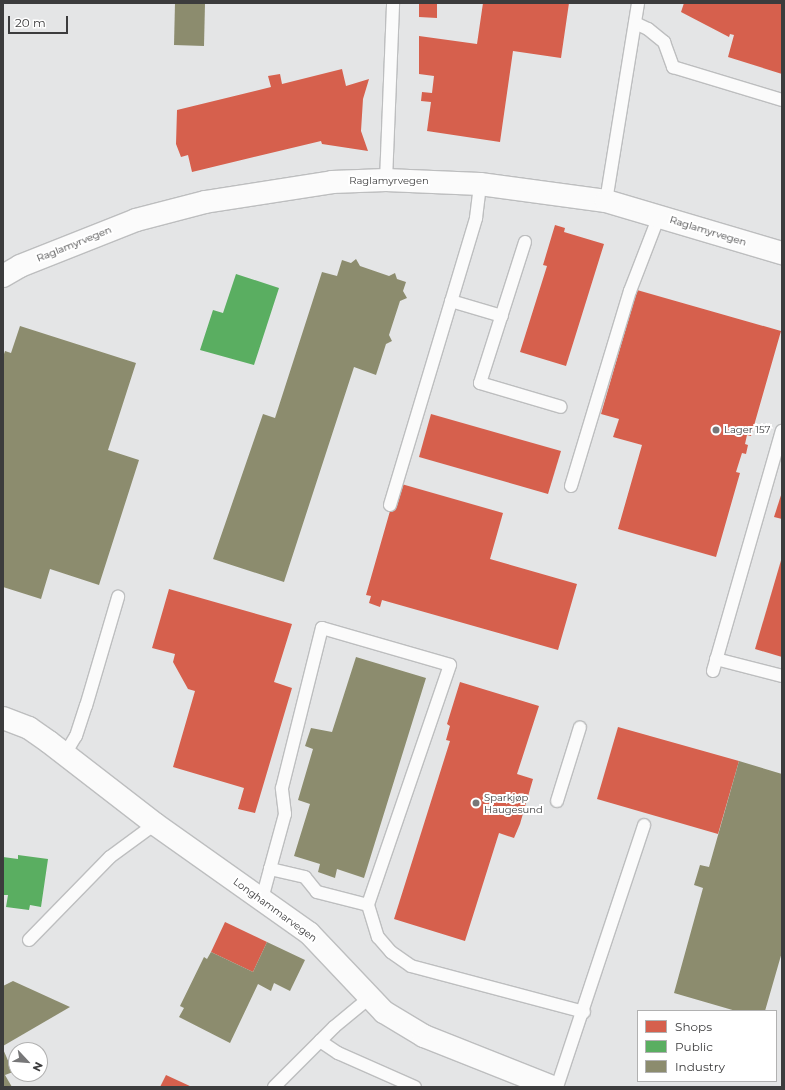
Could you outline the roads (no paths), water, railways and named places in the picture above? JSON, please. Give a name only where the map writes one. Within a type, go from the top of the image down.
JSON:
[{"type":"street","name":"Raglamyrvegen","points":[[3,276],[27,263],[136,220],[205,202],[332,182],[386,180],[480,184],[606,201],[782,253]]},
{"type":"street","name":"Longhammarvegen","points":[[3,718],[29,728],[155,824],[309,933],[331,953],[369,998],[384,1012],[424,1036],[546,1086]]},
{"type":"lane","points":[[386,180],[393,3]]},
{"type":"lane","points":[[606,201],[638,3]]},
{"type":"lane","points":[[635,23],[648,29],[664,42],[673,67],[782,100]]},
{"type":"lane","points":[[390,505],[476,218],[480,184]]},
{"type":"lane","points":[[571,486],[630,291],[659,216]]},
{"type":"lane","points":[[525,242],[480,383],[561,407]]},
{"type":"lane","points":[[451,301],[502,316]]},
{"type":"lane","points":[[713,671],[782,430]]},
{"type":"lane","points":[[65,754],[76,736],[118,597]]},
{"type":"lane","points":[[262,899],[285,814],[282,788],[322,628],[450,665],[368,905],[378,937],[391,952],[411,966],[584,1012]]},
{"type":"lane","points":[[716,659],[782,676]]},
{"type":"lane","points":[[557,801],[580,727]]},
{"type":"lane","points":[[29,940],[110,857],[155,824]]},
{"type":"lane","points":[[546,1086],[584,1012],[644,825]]},
{"type":"lane","points":[[270,869],[305,877],[317,892],[368,905]]},
{"type":"lane","points":[[274,1087],[320,1041],[369,998]]},
{"type":"lane","points":[[320,1041],[338,1053],[415,1087]]},
{"type":"place","name":"Lager 157","points":[[716,430]]},
{"type":"place","name":"Sparkjøp Haugesund","points":[[476,803]]}]
